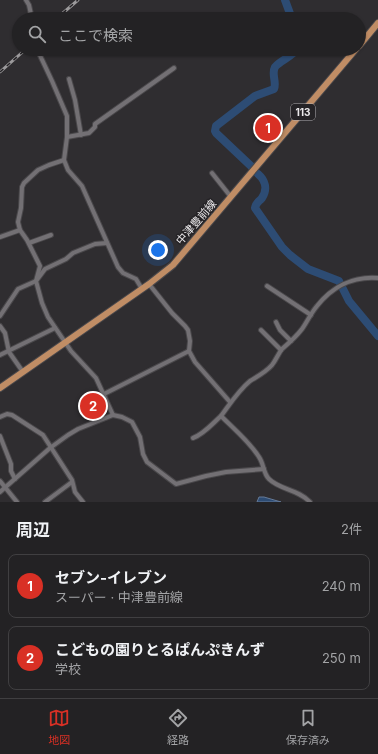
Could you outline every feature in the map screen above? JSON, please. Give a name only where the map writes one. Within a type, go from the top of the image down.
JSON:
[{"type":"main road","points":[[366,38],[378,23]]},
{"type":"main road","name":"中津豊前線","points":[[0,388],[142,289],[173,265],[350,56]]},
{"type":"street","points":[[26,0],[30,12]]},
{"type":"street","points":[[40,56],[67,116],[67,137],[64,160],[68,170],[82,186],[118,267],[123,273],[136,279],[142,289]]},
{"type":"street","points":[[67,137],[89,133],[95,127],[95,124],[174,68]]},
{"type":"street","points":[[69,79],[75,100],[81,135]]},
{"type":"street","points":[[64,160],[43,168],[24,183],[22,187],[21,208],[18,222],[20,230],[29,243],[40,266],[36,281],[42,303],[55,328],[96,378],[113,415]]},
{"type":"street","points":[[212,173],[231,197]]},
{"type":"street","points":[[0,237],[20,230]]},
{"type":"street","points":[[29,243],[51,235]]},
{"type":"street","points":[[0,316],[18,289],[36,281],[45,269],[66,259],[73,253],[95,244],[107,243]]},
{"type":"street","points":[[193,438],[204,432],[221,416],[230,402],[250,382],[272,366],[281,350],[302,328],[316,306],[328,293],[352,281],[365,277],[378,278]]},
{"type":"street","points":[[149,284],[172,313],[188,330],[190,341],[189,351],[200,368],[230,402]]},
{"type":"street","points":[[267,286],[311,315]]},
{"type":"street","points":[[276,322],[280,330],[291,341]]},
{"type":"street","points":[[0,326],[5,333],[9,352],[23,372]]},
{"type":"street","points":[[0,355],[9,352],[55,328]]},
{"type":"street","points":[[261,330],[281,350]]},
{"type":"street","points":[[104,394],[189,351]]},
{"type":"street","points":[[0,417],[8,414],[12,415],[43,435],[72,482],[75,492],[83,502]]},
{"type":"street","points":[[0,492],[50,448],[68,435],[78,429],[113,415],[132,422],[140,437],[143,454],[147,462],[176,484],[226,472],[264,469]]},
{"type":"street","points":[[221,416],[249,443],[261,459],[264,473],[272,481],[297,492],[310,502]]},
{"type":"street","points":[[0,436],[15,479]]},
{"type":"street","points":[[0,481],[17,502]]},
{"type":"street","points":[[45,502],[72,482]]},
{"type":"water","points":[[259,497],[264,497],[281,502],[257,502]]},
{"type":"waterway","points":[[285,0],[289,12]]},
{"type":"waterway","points":[[252,167],[216,133],[216,126],[255,96],[274,89],[275,67],[289,56]]},
{"type":"waterway","points":[[258,174],[264,182],[265,191],[255,208],[282,247],[308,269],[339,281],[349,301],[378,336]]},
{"type":"railway","points":[[64,12],[78,0]]},
{"type":"railway","points":[[0,72],[18,56]]},
{"type":"place","name":"セブン-イレブン","points":[[268,128]]},
{"type":"place","name":"こどもの園りとるぱんぷきんず","points":[[93,406]]}]
